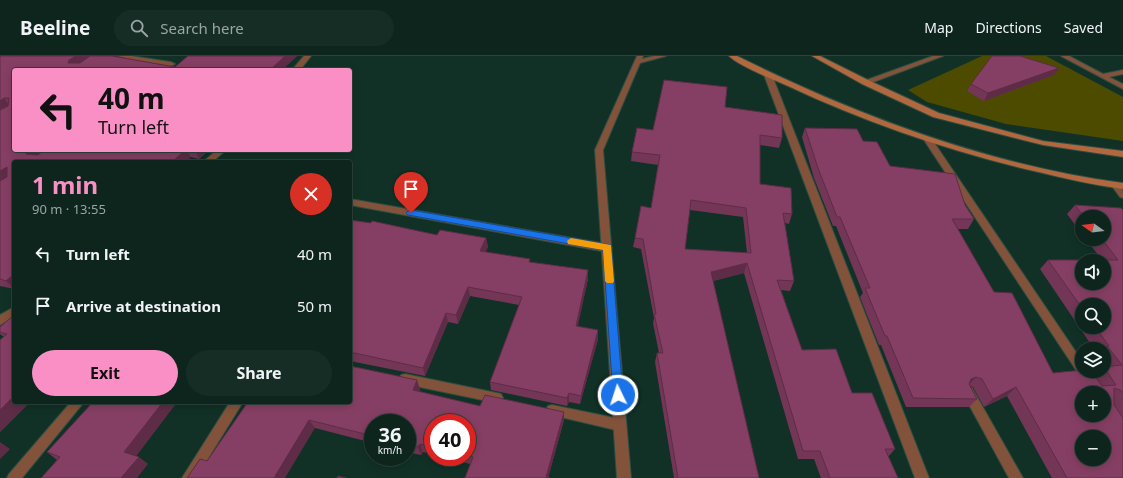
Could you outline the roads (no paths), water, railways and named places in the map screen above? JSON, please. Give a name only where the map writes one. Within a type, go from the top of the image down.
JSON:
[{"type":"main road","points":[[732,56],[768,75],[834,104],[928,140],[1008,163],[1119,186]]},
{"type":"main road","points":[[816,56],[865,82],[936,115],[1042,143],[1123,154]]},
{"type":"street","points":[[121,56],[171,64],[166,68]]},
{"type":"street","points":[[298,68],[308,56]]},
{"type":"street","points":[[624,478],[599,150],[638,59],[663,56]]},
{"type":"street","points":[[865,82],[940,56]]},
{"type":"street","points":[[1064,56],[1123,87]]},
{"type":"street","points":[[1102,76],[1123,72]]},
{"type":"street","points":[[768,75],[922,478]]},
{"type":"street","points":[[928,140],[1075,360]]},
{"type":"street","points":[[210,160],[220,152]]},
{"type":"street","points":[[1119,186],[1123,195]]},
{"type":"street","points":[[352,202],[607,248]]},
{"type":"street","points":[[0,321],[12,312]]},
{"type":"street","points":[[396,377],[512,402]]},
{"type":"street","points":[[1087,378],[1090,382]]},
{"type":"street","points":[[968,392],[1016,478]]},
{"type":"street","points":[[14,478],[76,404]]},
{"type":"street","points":[[189,478],[236,404]]},
{"type":"street","points":[[543,408],[620,425]]}]
